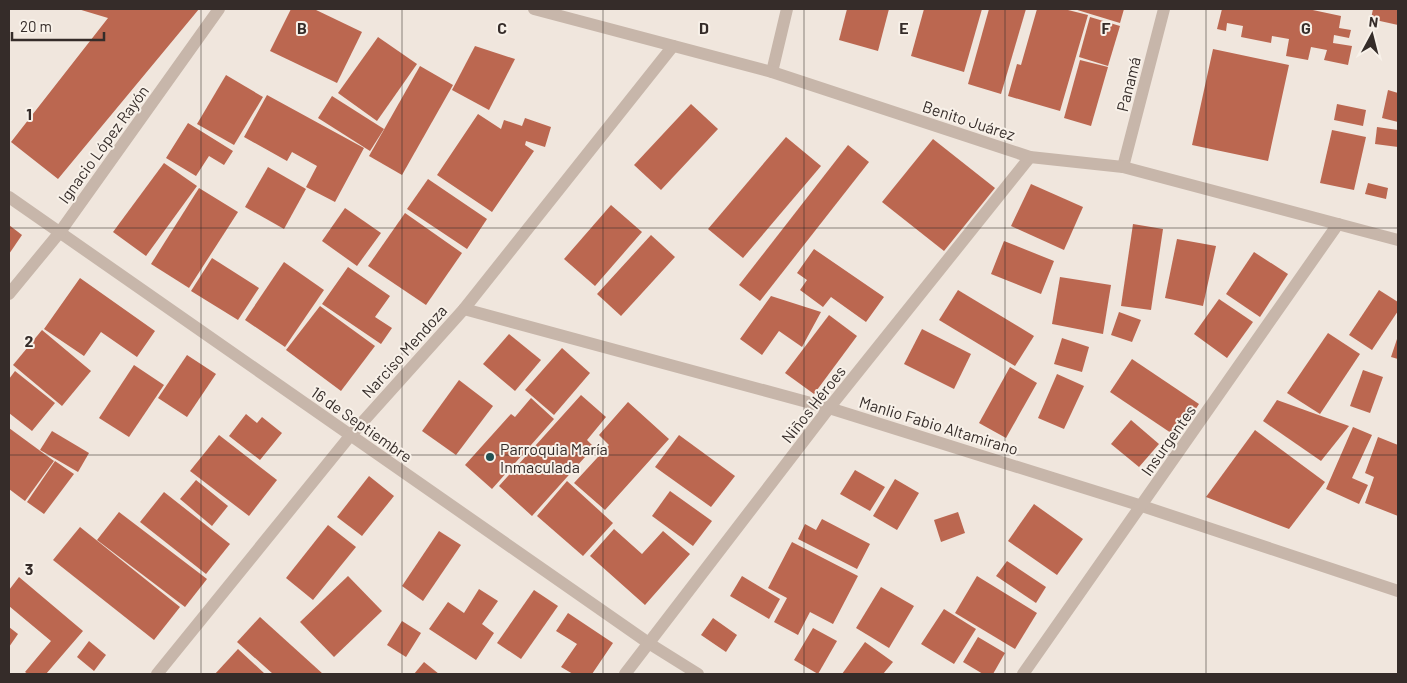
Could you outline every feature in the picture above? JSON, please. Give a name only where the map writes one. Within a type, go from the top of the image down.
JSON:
[{"type":"street","name":"Ignacio López Rayón","points":[[9,294],[60,232],[219,9]]},
{"type":"street","name":"Benito Juárez","points":[[534,9],[772,72],[1030,157],[1123,167],[1398,240]]},
{"type":"street","points":[[772,72],[787,9]]},
{"type":"street","name":"Panamá","points":[[1123,167],[1164,9]]},
{"type":"street","name":"Narciso Mendoza","points":[[156,674],[350,436],[464,309],[673,46]]},
{"type":"street","name":"Niños Héroes","points":[[625,674],[650,644],[829,408],[1030,157]]},
{"type":"street","name":"16 de Septiembre","points":[[9,197],[650,644],[698,674]]},
{"type":"street","name":"Insurgentes","points":[[1023,674],[1338,224]]},
{"type":"street","name":"Manlio Fabio Altamirano","points":[[464,309],[829,408],[1142,506],[1398,591]]},
{"type":"building","points":[[78,9],[199,9],[58,179],[11,142],[108,18]]},
{"type":"building","points":[[291,9],[314,9],[362,32],[337,83],[270,51]]},
{"type":"building","points":[[847,9],[889,9],[878,51],[839,40]]},
{"type":"building","points":[[924,9],[982,9],[964,72],[911,56]]},
{"type":"building","points":[[989,9],[1026,9],[1001,94],[968,84]]},
{"type":"building","points":[[1037,9],[1064,9],[1088,15],[1060,111],[1008,96],[1017,64],[1021,65]]},
{"type":"building","points":[[1074,9],[1124,9],[1120,23]]},
{"type":"building","points":[[1222,9],[1308,9],[1341,16],[1339,28],[1351,30],[1349,38],[1334,35],[1333,43],[1352,46],[1348,65],[1324,60],[1327,50],[1311,47],[1308,60],[1286,56],[1289,39],[1272,36],[1271,43],[1241,37],[1243,26],[1227,23],[1226,31],[1217,29]]},
{"type":"building","points":[[1373,9],[1398,9],[1398,25],[1371,19]]},
{"type":"building","points":[[1090,17],[1120,26],[1108,66],[1079,57]]},
{"type":"building","points":[[378,37],[417,64],[377,121],[338,93]]},
{"type":"building","points":[[475,46],[515,59],[489,110],[452,90]]},
{"type":"building","points":[[1213,49],[1289,65],[1268,161],[1192,145]]},
{"type":"building","points":[[1080,60],[1108,67],[1091,126],[1064,118]]},
{"type":"building","points":[[420,66],[453,85],[402,175],[369,156]]},
{"type":"building","points":[[226,75],[263,97],[234,145],[197,124]]},
{"type":"building","points":[[1388,90],[1398,93],[1398,122],[1382,118]]},
{"type":"building","points":[[267,95],[364,148],[335,202],[306,187],[317,166],[292,152],[287,161],[244,137]]},
{"type":"building","points":[[332,96],[384,129],[370,151],[318,118]]},
{"type":"building","points":[[691,104],[718,129],[661,190],[634,165]]},
{"type":"building","points":[[1337,104],[1366,110],[1363,126],[1334,120]]},
{"type":"building","points":[[478,114],[501,129],[504,120],[522,126],[525,118],[551,127],[545,147],[526,141],[525,145],[534,151],[492,212],[437,175]]},
{"type":"building","points":[[188,123],[233,151],[224,165],[209,156],[196,176],[166,158]]},
{"type":"building","points":[[1377,127],[1398,130],[1398,147],[1375,144]]},
{"type":"building","points":[[1332,130],[1366,137],[1354,190],[1320,183]]},
{"type":"building","points":[[786,137],[821,166],[743,258],[708,229]]},
{"type":"building","points":[[933,139],[995,188],[944,251],[882,202]]},
{"type":"building","points":[[848,145],[869,162],[760,301],[739,285]]},
{"type":"building","points":[[164,163],[197,186],[146,256],[113,232]]},
{"type":"building","points":[[268,167],[306,189],[284,229],[245,207]]},
{"type":"building","points":[[428,179],[487,219],[467,249],[407,209]]},
{"type":"building","points":[[1368,183],[1388,188],[1386,199],[1365,194]]},
{"type":"building","points":[[1031,184],[1083,207],[1064,250],[1011,226]]},
{"type":"building","points":[[199,188],[238,212],[189,288],[151,264]]},
{"type":"building","points":[[611,205],[642,232],[595,286],[564,259]]},
{"type":"building","points":[[345,208],[381,233],[357,266],[322,241]]},
{"type":"building","points":[[405,213],[462,253],[426,305],[368,266]]},
{"type":"building","points":[[1133,224],[1163,229],[1151,310],[1121,306]]},
{"type":"building","points":[[9,225],[22,235],[9,254]]},
{"type":"building","points":[[651,235],[675,257],[621,316],[597,294]]},
{"type":"building","points":[[1177,239],[1216,246],[1203,306],[1165,298]]},
{"type":"building","points":[[1004,241],[1054,261],[1041,294],[991,274]]},
{"type":"building","points":[[814,249],[884,297],[866,322],[831,297],[823,307],[800,290],[807,280],[797,273]]},
{"type":"building","points":[[1254,252],[1288,274],[1260,317],[1226,294]]},
{"type":"building","points":[[212,258],[259,288],[238,320],[191,291]]},
{"type":"building","points":[[284,262],[324,290],[285,347],[245,320]]},
{"type":"building","points":[[348,267],[390,296],[375,317],[392,328],[381,344],[322,304]]},
{"type":"building","points":[[1060,277],[1111,285],[1103,334],[1052,324]]},
{"type":"building","points":[[80,278],[155,331],[137,357],[101,332],[84,356],[44,329]]},
{"type":"building","points":[[958,290],[1034,336],[1015,366],[939,320]]},
{"type":"building","points":[[1379,290],[1398,302],[1398,311],[1372,350],[1349,335]]},
{"type":"building","points":[[771,296],[821,312],[802,347],[779,331],[762,355],[740,339]]},
{"type":"building","points":[[1219,299],[1253,322],[1227,358],[1194,334]]},
{"type":"building","points":[[320,306],[375,346],[341,391],[286,350]]},
{"type":"building","points":[[1119,312],[1141,320],[1132,342],[1111,335]]},
{"type":"building","points":[[829,315],[857,336],[814,394],[785,373]]},
{"type":"building","points":[[922,329],[971,354],[954,389],[904,364]]},
{"type":"building","points":[[42,330],[91,371],[62,406],[13,365]]},
{"type":"building","points":[[1328,333],[1360,354],[1320,414],[1287,393]]},
{"type":"building","points":[[509,334],[541,360],[515,391],[483,364]]},
{"type":"building","points":[[1398,336],[1398,359],[1391,357]]},
{"type":"building","points":[[1062,338],[1089,347],[1082,372],[1054,364]]},
{"type":"building","points":[[562,348],[590,373],[554,415],[525,390]]},
{"type":"building","points":[[187,355],[216,374],[187,417],[158,398]]},
{"type":"building","points":[[1132,359],[1199,404],[1177,437],[1110,392]]},
{"type":"building","points":[[134,365],[164,385],[129,437],[99,418]]},
{"type":"building","points":[[1010,367],[1037,383],[1006,438],[979,423]]},
{"type":"building","points":[[1363,370],[1383,377],[1370,413],[1350,406]]},
{"type":"building","points":[[15,371],[55,403],[32,431],[9,413],[9,379]]},
{"type":"building","points":[[1057,374],[1084,386],[1064,429],[1038,418]]},
{"type":"building","points":[[459,380],[493,406],[456,455],[422,431]]},
{"type":"building","points":[[581,395],[606,417],[587,440],[594,447],[532,516],[499,486]]},
{"type":"building","points":[[531,398],[554,419],[492,489],[465,465],[511,414],[515,417]]},
{"type":"building","points":[[1277,400],[1349,426],[1321,461],[1263,421]]},
{"type":"building","points":[[628,402],[669,439],[605,510],[574,483],[609,445],[599,435]]},
{"type":"building","points":[[246,414],[257,423],[262,417],[282,433],[260,460],[229,436]]},
{"type":"building","points":[[1131,420],[1159,444],[1139,467],[1111,444]]},
{"type":"building","points":[[1353,427],[1372,435],[1352,478],[1368,485],[1359,504],[1326,489]]},
{"type":"building","points":[[9,428],[54,461],[25,501],[9,489]]},
{"type":"building","points":[[1255,430],[1325,482],[1289,529],[1206,497]]},
{"type":"building","points":[[52,431],[89,453],[78,472],[40,450]]},
{"type":"building","points":[[219,435],[277,480],[249,516],[190,471]]},
{"type":"building","points":[[679,435],[735,476],[711,507],[655,467]]},
{"type":"building","points":[[1378,437],[1398,445],[1398,516],[1365,503],[1374,477],[1365,473]]},
{"type":"building","points":[[55,461],[74,474],[44,514],[27,502]]},
{"type":"building","points":[[855,470],[885,487],[870,511],[840,494]]},
{"type":"building","points":[[369,476],[394,496],[362,536],[337,517]]},
{"type":"building","points":[[895,479],[919,493],[897,530],[873,516]]},
{"type":"building","points":[[196,480],[228,506],[212,526],[180,499]]},
{"type":"building","points":[[567,481],[613,523],[583,556],[537,516]]},
{"type":"building","points":[[670,491],[712,521],[693,546],[652,516]]},
{"type":"building","points":[[164,492],[230,544],[206,574],[140,522]]},
{"type":"building","points":[[1034,504],[1083,539],[1057,575],[1008,541]]},
{"type":"building","points":[[119,512],[207,579],[185,607],[97,540]]},
{"type":"building","points":[[958,512],[965,533],[941,542],[934,520]]},
{"type":"building","points":[[822,519],[870,544],[857,569],[798,539],[805,524],[816,530]]},
{"type":"building","points":[[328,525],[356,547],[313,600],[286,578]]},
{"type":"building","points":[[80,527],[180,607],[154,640],[53,560]]},
{"type":"building","points":[[614,529],[642,554],[663,531],[690,554],[645,605],[590,556]]},
{"type":"building","points":[[439,531],[461,545],[423,601],[402,586]]},
{"type":"building","points":[[792,542],[858,576],[833,624],[810,612],[798,635],[774,622],[787,598],[768,588]]},
{"type":"building","points":[[1007,561],[1046,587],[1036,603],[996,576]]},
{"type":"building","points":[[348,576],[382,611],[334,657],[300,622]]},
{"type":"building","points":[[742,576],[780,599],[769,619],[730,596]]},
{"type":"building","points":[[977,576],[1037,613],[1015,649],[955,613]]},
{"type":"building","points":[[19,577],[83,631],[46,674],[28,674],[25,672],[51,641],[9,606],[9,590]]},
{"type":"building","points":[[881,587],[914,606],[889,648],[856,628]]},
{"type":"building","points":[[479,589],[498,601],[482,624],[494,633],[476,660],[429,629],[448,602],[464,613]]},
{"type":"building","points":[[534,590],[558,606],[521,659],[497,643]]},
{"type":"building","points":[[944,609],[976,629],[954,664],[921,644]]},
{"type":"building","points":[[568,613],[613,643],[592,674],[573,674],[561,667],[577,644],[556,631]]},
{"type":"building","points":[[260,617],[323,674],[273,674],[237,642]]},
{"type":"building","points":[[713,618],[737,635],[726,652],[701,635]]},
{"type":"building","points":[[402,621],[421,633],[406,657],[387,645]]},
{"type":"building","points":[[9,627],[18,634],[9,647]]},
{"type":"building","points":[[813,628],[837,641],[818,674],[794,660]]},
{"type":"building","points":[[978,637],[1005,653],[993,674],[983,674],[963,662]]},
{"type":"building","points":[[89,641],[106,655],[94,671],[77,657]]},
{"type":"building","points":[[865,642],[893,662],[883,674],[842,674]]},
{"type":"building","points":[[238,649],[265,674],[215,674]]},
{"type":"building","points":[[424,662],[439,674],[414,674]]},
{"type":"place","name":"Parroquia María Inmaculada","points":[[490,457]]}]
